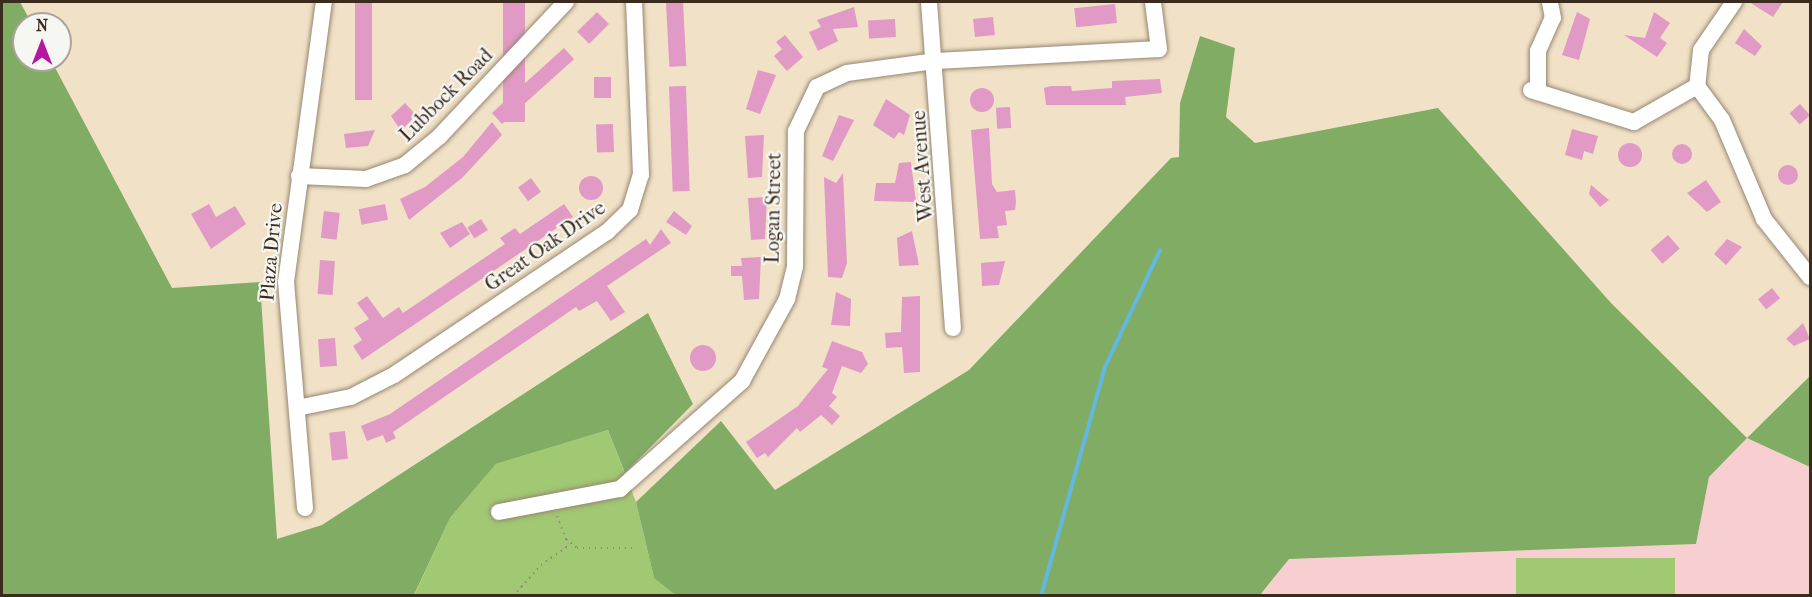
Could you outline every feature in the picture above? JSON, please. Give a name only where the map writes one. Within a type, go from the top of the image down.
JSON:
[{"type":"street","name":"Plaza Drive","points":[[305,508],[297,408],[289,362],[286,282],[324,2]]},
{"type":"street","name":"Lubbock Road","points":[[299,176],[366,179],[405,165],[440,136],[567,2]]},
{"type":"street","name":"Great Oak Drive","points":[[297,408],[351,397],[394,375],[607,232],[630,210],[641,175],[634,2]]},
{"type":"street","name":"West Avenue","points":[[929,2],[936,61],[953,328]]},
{"type":"street","name":"Logan Street","points":[[499,512],[554,498],[606,494],[636,481],[723,401],[758,357],[787,299],[795,266],[795,141],[811,93],[847,73],[936,61],[1159,49],[1153,2]]},
{"type":"street","points":[[1550,2],[1553,18],[1538,51],[1534,91],[1634,122],[1697,86]]},
{"type":"street","points":[[1734,2],[1701,50],[1697,86],[1722,120],[1764,219],[1810,277]]},
{"type":"path","points":[[554,498],[558,525],[570,545]]},
{"type":"path","points":[[513,596],[540,565],[570,545],[633,548]]},
{"type":"shaded area","points":[[1747,438],[1810,467],[1810,595],[1260,596],[1289,559],[1696,544],[1709,477]]},
{"type":"green space","points":[[2,2],[20,2],[25,12],[12,12],[12,72],[57,72],[172,288],[260,282],[277,539],[322,525],[648,313],[693,404],[625,473],[608,430],[496,464],[450,518],[414,595],[2,595]]},
{"type":"green space","points":[[1200,36],[1235,48],[1226,117],[1255,143],[1438,108],[1611,303],[1747,438],[1709,477],[1696,544],[1289,559],[1260,595],[677,596],[654,578],[636,502],[721,421],[775,490],[969,370],[1171,158],[1179,157],[1180,103]]},
{"type":"green space","points":[[1810,376],[1810,467],[1747,438]]},
{"type":"green space","points":[[608,430],[636,502],[654,578],[677,595],[414,596],[450,518],[496,464]]},
{"type":"green space","points":[[1516,558],[1675,558],[1675,595],[1516,595]]},
{"type":"building","points":[[355,2],[372,2],[372,100],[355,100]]},
{"type":"building","points":[[503,2],[525,2],[525,122],[503,122]]},
{"type":"building","points":[[683,2],[686,66],[669,67],[666,3]]},
{"type":"building","points":[[1749,2],[1783,2],[1773,17]]},
{"type":"building","points":[[1115,4],[1117,23],[1076,27],[1074,8]]},
{"type":"building","points":[[854,7],[858,27],[833,29],[838,41],[818,51],[809,32],[821,27],[817,20]]},
{"type":"building","points":[[597,12],[609,24],[589,44],[577,32]]},
{"type":"building","points":[[1577,12],[1590,19],[1579,60],[1562,55]]},
{"type":"building","points":[[1654,12],[1670,23],[1660,38],[1667,43],[1657,57],[1624,35],[1645,38]]},
{"type":"building","points":[[993,17],[995,35],[975,37],[973,19]]},
{"type":"building","points":[[895,19],[896,37],[869,38],[868,20]]},
{"type":"building","points":[[1744,29],[1762,46],[1755,56],[1735,43]]},
{"type":"building","points":[[785,35],[803,57],[787,71],[774,56],[782,49],[776,42]]},
{"type":"building","points":[[564,48],[574,59],[502,124],[492,113]]},
{"type":"building","points":[[758,70],[776,75],[760,114],[746,109]]},
{"type":"building","points":[[594,77],[611,77],[611,98],[594,98]]},
{"type":"building","points":[[1160,79],[1162,93],[1125,97],[1126,105],[1046,105],[1044,88],[1051,86],[1071,86],[1072,91],[1112,88],[1112,81]]},
{"type":"building","points":[[686,86],[690,191],[673,192],[669,87]]},
{"type":"building","points":[[977,88],[987,88],[994,95],[994,105],[987,112],[977,112],[970,105],[970,95]]},
{"type":"building","points":[[886,99],[910,115],[904,135],[899,132],[894,139],[873,125]]},
{"type":"building","points":[[405,103],[416,115],[401,131],[391,116]]},
{"type":"building","points":[[1800,104],[1810,115],[1800,125],[1790,113]]},
{"type":"building","points":[[1010,107],[1011,128],[997,129],[996,108]]},
{"type":"building","points":[[839,115],[854,120],[833,161],[822,156]]},
{"type":"building","points":[[492,122],[502,135],[462,178],[409,220],[400,199],[425,187],[463,157]]},
{"type":"building","points":[[613,124],[614,152],[597,153],[596,125]]},
{"type":"building","points":[[989,128],[992,184],[997,192],[1015,190],[1016,202],[1015,210],[1005,211],[1007,225],[997,226],[999,238],[980,239],[971,130]]},
{"type":"building","points":[[1572,129],[1598,136],[1593,154],[1584,151],[1582,160],[1565,155]]},
{"type":"building","points":[[375,130],[368,146],[346,148],[344,134]]},
{"type":"building","points":[[764,135],[762,177],[748,178],[745,136]]},
{"type":"building","points":[[1630,143],[1639,146],[1642,155],[1639,164],[1630,167],[1621,164],[1618,155],[1621,146]]},
{"type":"building","points":[[1682,144],[1689,147],[1692,154],[1689,161],[1682,164],[1675,161],[1672,154],[1675,147]]},
{"type":"building","points":[[911,162],[916,202],[874,201],[876,183],[895,183],[899,163]]},
{"type":"building","points":[[1788,165],[1795,168],[1798,175],[1795,182],[1788,185],[1781,182],[1778,175],[1781,168]]},
{"type":"building","points":[[843,173],[847,263],[842,278],[828,277],[824,177],[836,183]]},
{"type":"building","points":[[591,176],[596,177],[602,183],[602,193],[596,199],[591,200],[586,199],[580,193],[579,188],[580,183],[586,177]]},
{"type":"building","points":[[531,178],[541,192],[528,201],[518,187]]},
{"type":"building","points":[[1706,180],[1721,202],[1707,212],[1687,193]]},
{"type":"building","points":[[1591,185],[1609,200],[1600,207],[1589,194]]},
{"type":"building","points":[[767,197],[765,239],[751,240],[748,198]]},
{"type":"building","points":[[209,204],[216,217],[235,206],[246,224],[211,249],[191,214]]},
{"type":"building","points":[[385,204],[388,220],[362,225],[358,209]]},
{"type":"building","points":[[564,204],[573,217],[362,360],[353,346],[362,340],[354,328],[369,319],[357,303],[367,296],[383,318],[399,307],[403,313],[505,244],[500,238],[515,228],[520,234]]},
{"type":"building","points":[[324,211],[340,213],[337,240],[321,238]]},
{"type":"building","points":[[674,211],[692,226],[686,235],[666,222]]},
{"type":"building","points":[[481,219],[488,230],[474,239],[467,227]]},
{"type":"building","points":[[462,222],[470,234],[450,248],[440,233]]},
{"type":"building","points":[[661,229],[671,243],[607,286],[625,312],[611,321],[597,301],[579,311],[576,307],[393,432],[396,438],[386,443],[383,435],[367,441],[361,426],[390,414],[646,239],[650,245]]},
{"type":"building","points":[[912,231],[919,265],[899,266],[897,238]]},
{"type":"building","points":[[1668,235],[1680,249],[1662,264],[1651,250]]},
{"type":"building","points":[[1727,239],[1742,247],[1726,265],[1714,254]]},
{"type":"building","points":[[761,257],[759,299],[744,300],[742,276],[731,276],[731,266],[742,266],[741,258]]},
{"type":"building","points":[[320,260],[335,261],[333,295],[318,294]]},
{"type":"building","points":[[1005,261],[999,285],[982,286],[981,263]]},
{"type":"building","points":[[1772,288],[1780,298],[1766,309],[1758,299]]},
{"type":"building","points":[[836,292],[851,299],[850,326],[831,325]]},
{"type":"building","points":[[920,296],[920,372],[904,373],[902,347],[886,348],[885,333],[901,332],[902,297]]},
{"type":"building","points":[[1803,323],[1810,339],[1794,346],[1786,339]]},
{"type":"building","points":[[335,338],[337,366],[320,367],[318,339]]},
{"type":"building","points":[[832,341],[862,352],[868,364],[861,373],[842,366],[832,393],[837,397],[829,406],[840,416],[832,425],[821,415],[800,432],[797,428],[768,457],[765,453],[757,458],[746,442],[798,406],[828,369],[822,367]]},
{"type":"building","points":[[703,345],[712,349],[716,358],[712,367],[703,371],[694,367],[690,358],[694,349]]},
{"type":"building","points":[[345,431],[348,459],[332,461],[329,433]]},
{"type":"waterway","points":[[1041,596],[1105,367],[1160,250]]}]
